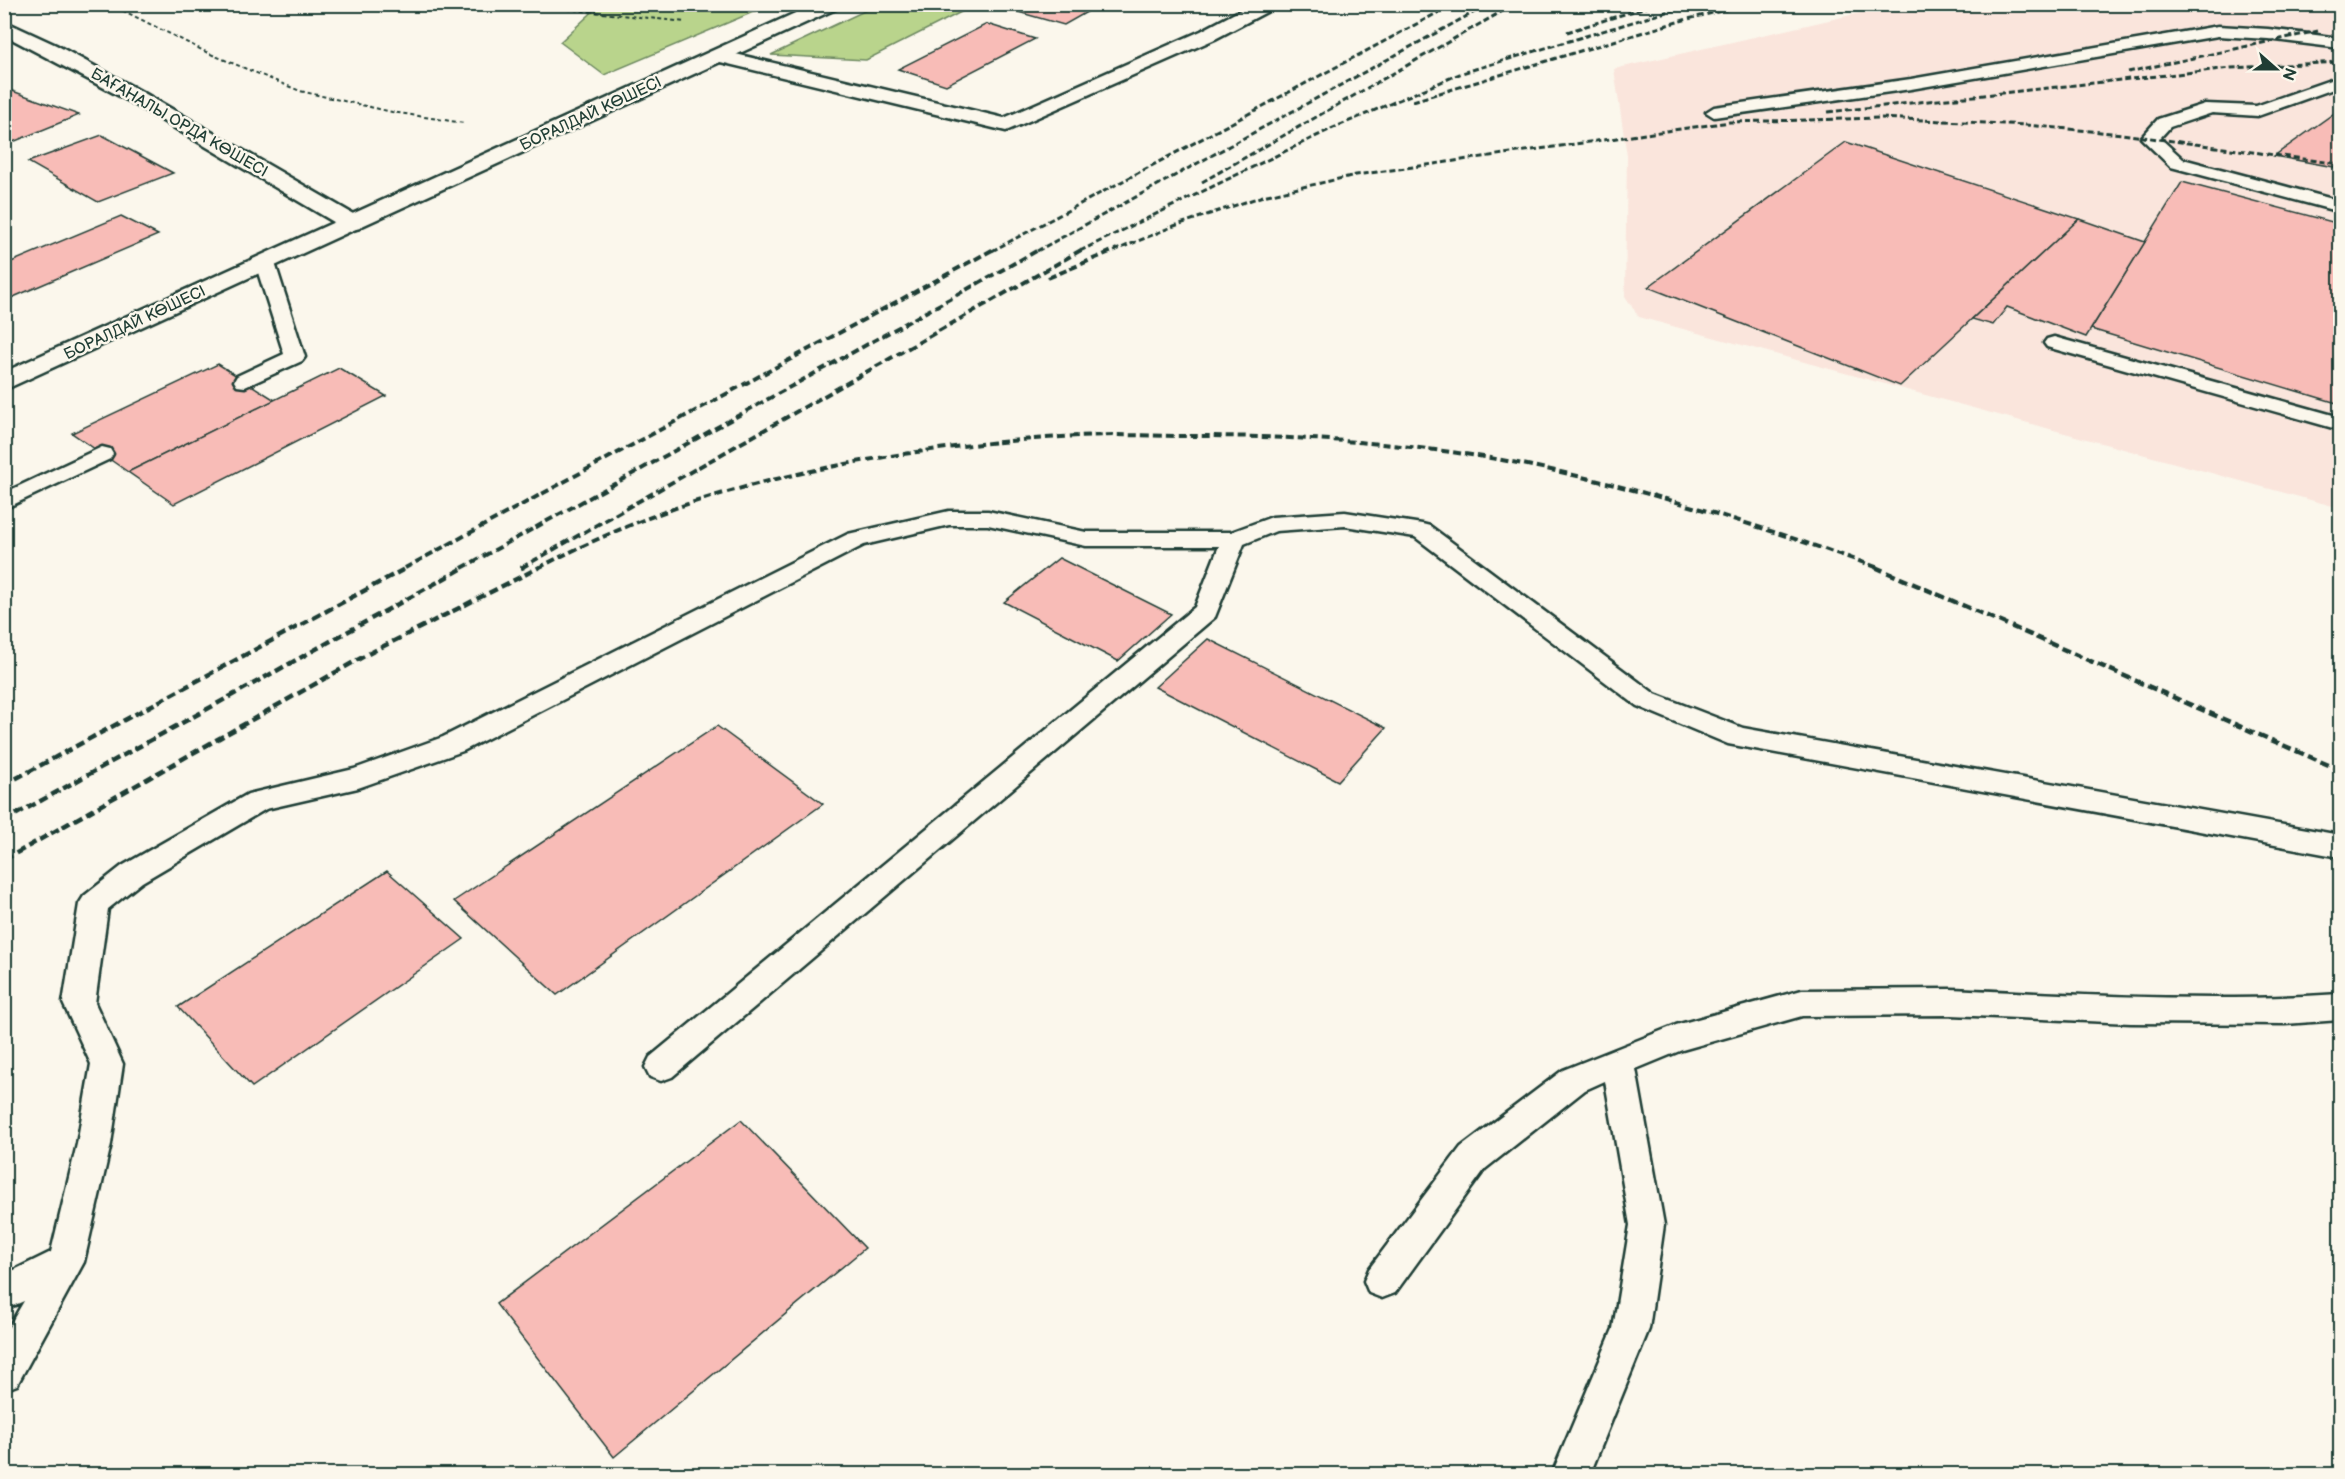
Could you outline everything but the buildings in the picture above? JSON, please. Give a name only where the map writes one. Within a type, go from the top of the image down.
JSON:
[{"type":"street","name":"БОРАЛДАЙ КӨШЕСІ","points":[[4,382],[831,4]]},
{"type":"street","points":[[719,56],[1006,125],[1208,35],[1267,4]]},
{"type":"street","name":"БАҒАНАЛЫ ОРДА КӨШЕСІ","points":[[4,27],[63,56],[173,118],[352,224]]},
{"type":"lane","points":[[1714,112],[1911,84],[2218,31],[2268,34],[2340,43]]},
{"type":"lane","points":[[2333,84],[2258,111],[2211,108],[2164,123],[2150,138],[2177,163],[2340,207]]},
{"type":"lane","points":[[245,381],[296,357],[265,263]]},
{"type":"lane","points":[[2054,343],[2340,424]]},
{"type":"lane","points":[[4,502],[102,454]]},
{"type":"lane","points":[[4,1372],[66,1262],[94,1144],[107,1064],[79,1003],[94,904],[132,873],[258,801],[358,778],[453,744],[856,538],[949,519],[988,518],[1086,539],[1234,538],[1272,524],[1345,519],[1422,531],[1646,700],[1738,737],[2340,846]]},
{"type":"lane","points":[[662,1067],[1206,611],[1234,538]]},
{"type":"lane","points":[[1382,1281],[1473,1158],[1574,1080],[1676,1038],[1802,1003],[1951,1002],[2131,1010],[2273,1011],[2340,1007]]},
{"type":"lane","points":[[1571,1474],[1631,1329],[1647,1225],[1618,1061]]},
{"type":"lane","points":[[4,1293],[66,1262]]},
{"type":"path","points":[[110,4],[208,53],[300,91],[392,112],[468,123]]},
{"type":"shaded area","points":[[1945,4],[2340,5],[2340,508],[1639,317],[1625,296],[1627,156],[1614,69],[1873,10]]},
{"type":"green space","points":[[601,4],[770,5],[604,75],[560,42]]},
{"type":"green space","points":[[877,5],[975,5],[866,60],[771,55]]},
{"type":"railway","points":[[992,251],[1454,4]]},
{"type":"railway","points":[[1037,251],[1489,4]]},
{"type":"railway","points":[[1202,182],[1515,4]]},
{"type":"railway","points":[[1567,32],[1656,4]]},
{"type":"railway","points":[[1080,251],[1331,129],[1462,73],[1693,4]]},
{"type":"railway","points":[[1413,101],[1684,20],[1750,4]]},
{"type":"railway","points":[[2128,72],[2318,31]]},
{"type":"railway","points":[[1828,112],[2231,68],[2340,62]]},
{"type":"railway","points":[[1114,251],[1174,226],[1263,196],[1356,175],[1730,122],[1881,118],[2026,125],[2122,134],[2340,164]]},
{"type":"railway","points":[[405,568],[994,249]]},
{"type":"railway","points":[[462,568],[1040,249]]},
{"type":"railway","points":[[524,567],[521,568],[1083,249]]},
{"type":"railway","points":[[1048,278],[1117,249]]},
{"type":"railway","points":[[538,568],[661,513],[749,486],[796,475],[889,456],[937,449],[1032,439],[1120,435],[1269,437],[1349,441],[1468,454],[1602,482],[1695,507],[1879,568]]},
{"type":"railway","points":[[4,785],[408,567]]},
{"type":"railway","points":[[4,821],[465,567]]},
{"type":"railway","points":[[1875,567],[2340,770]]},
{"type":"railway","points":[[4,860],[368,654],[538,568]]}]
